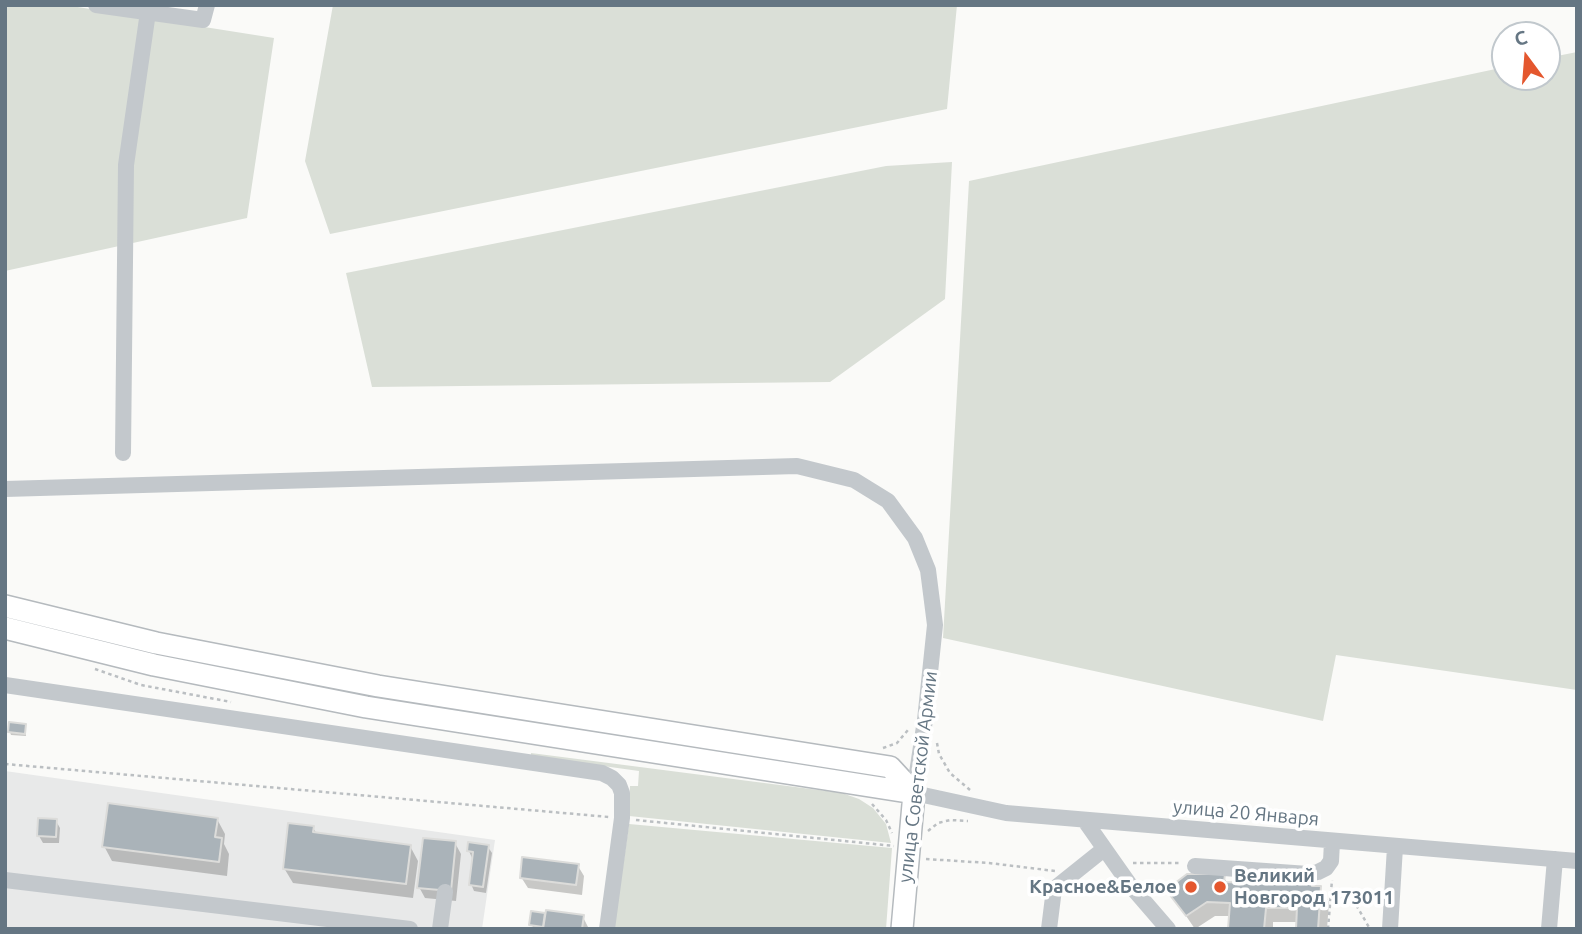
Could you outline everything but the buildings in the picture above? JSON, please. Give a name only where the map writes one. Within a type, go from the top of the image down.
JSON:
[{"type":"main road","points":[[7,614],[154,665],[366,707],[914,793]]},
{"type":"main road","name":"улица Советской Армии","points":[[902,929],[914,793]]},
{"type":"street","points":[[96,5],[203,20],[207,5]]},
{"type":"street","points":[[123,453],[126,165],[148,12]]},
{"type":"street","name":"улица Советской Армии","points":[[5,489],[797,466],[854,480],[888,501],[915,538],[928,570],[935,625],[914,793]]},
{"type":"street","points":[[5,685],[602,773],[619,785],[622,793],[622,818],[607,929]]},
{"type":"street","name":"улица 20 Января","points":[[914,793],[1006,813],[1577,861]]},
{"type":"street","points":[[1085,821],[1114,863],[1168,929]]},
{"type":"street","points":[[1195,866],[1308,874],[1326,868],[1331,861],[1332,842]]},
{"type":"street","points":[[1390,929],[1395,847]]},
{"type":"street","points":[[1049,929],[1054,889],[1104,849]]},
{"type":"street","points":[[1549,929],[1555,859]]},
{"type":"street","points":[[5,880],[410,929]]},
{"type":"street","points":[[440,929],[445,892]]},
{"type":"path","points":[[5,764],[622,818],[894,846]]},
{"type":"path","points":[[923,860],[989,863],[1071,873]]},
{"type":"path","points":[[1114,863],[1186,863],[1195,866]]},
{"type":"path","points":[[1326,868],[1332,880],[1328,929]]},
{"type":"path","points":[[1331,895],[1355,903],[1370,929]]},
{"type":"shaded area","points":[[5,5],[65,5],[274,38],[247,218],[5,271]]},
{"type":"shaded area","points":[[333,5],[957,5],[947,109],[330,234],[305,161]]},
{"type":"shaded area","points":[[1577,52],[1577,690],[1336,655],[1323,721],[943,638],[969,181],[1491,70],[1491,91],[1561,91],[1561,55]]},
{"type":"shaded area","points":[[952,162],[945,299],[830,382],[372,387],[346,273],[886,166]]},
{"type":"shaded area","points":[[531,753],[842,793],[873,808],[886,824],[891,843],[629,816],[630,786],[638,786],[639,771],[531,756]]},
{"type":"shaded area","points":[[5,771],[495,840],[482,929],[5,929]]},
{"type":"shaded area","points":[[629,824],[892,848],[886,929],[614,929]]},
{"type":"place","name":"Красное&Белое","points":[[1191,887]]},
{"type":"place","name":"Великий Новгород 173011","points":[[1220,887]]}]
